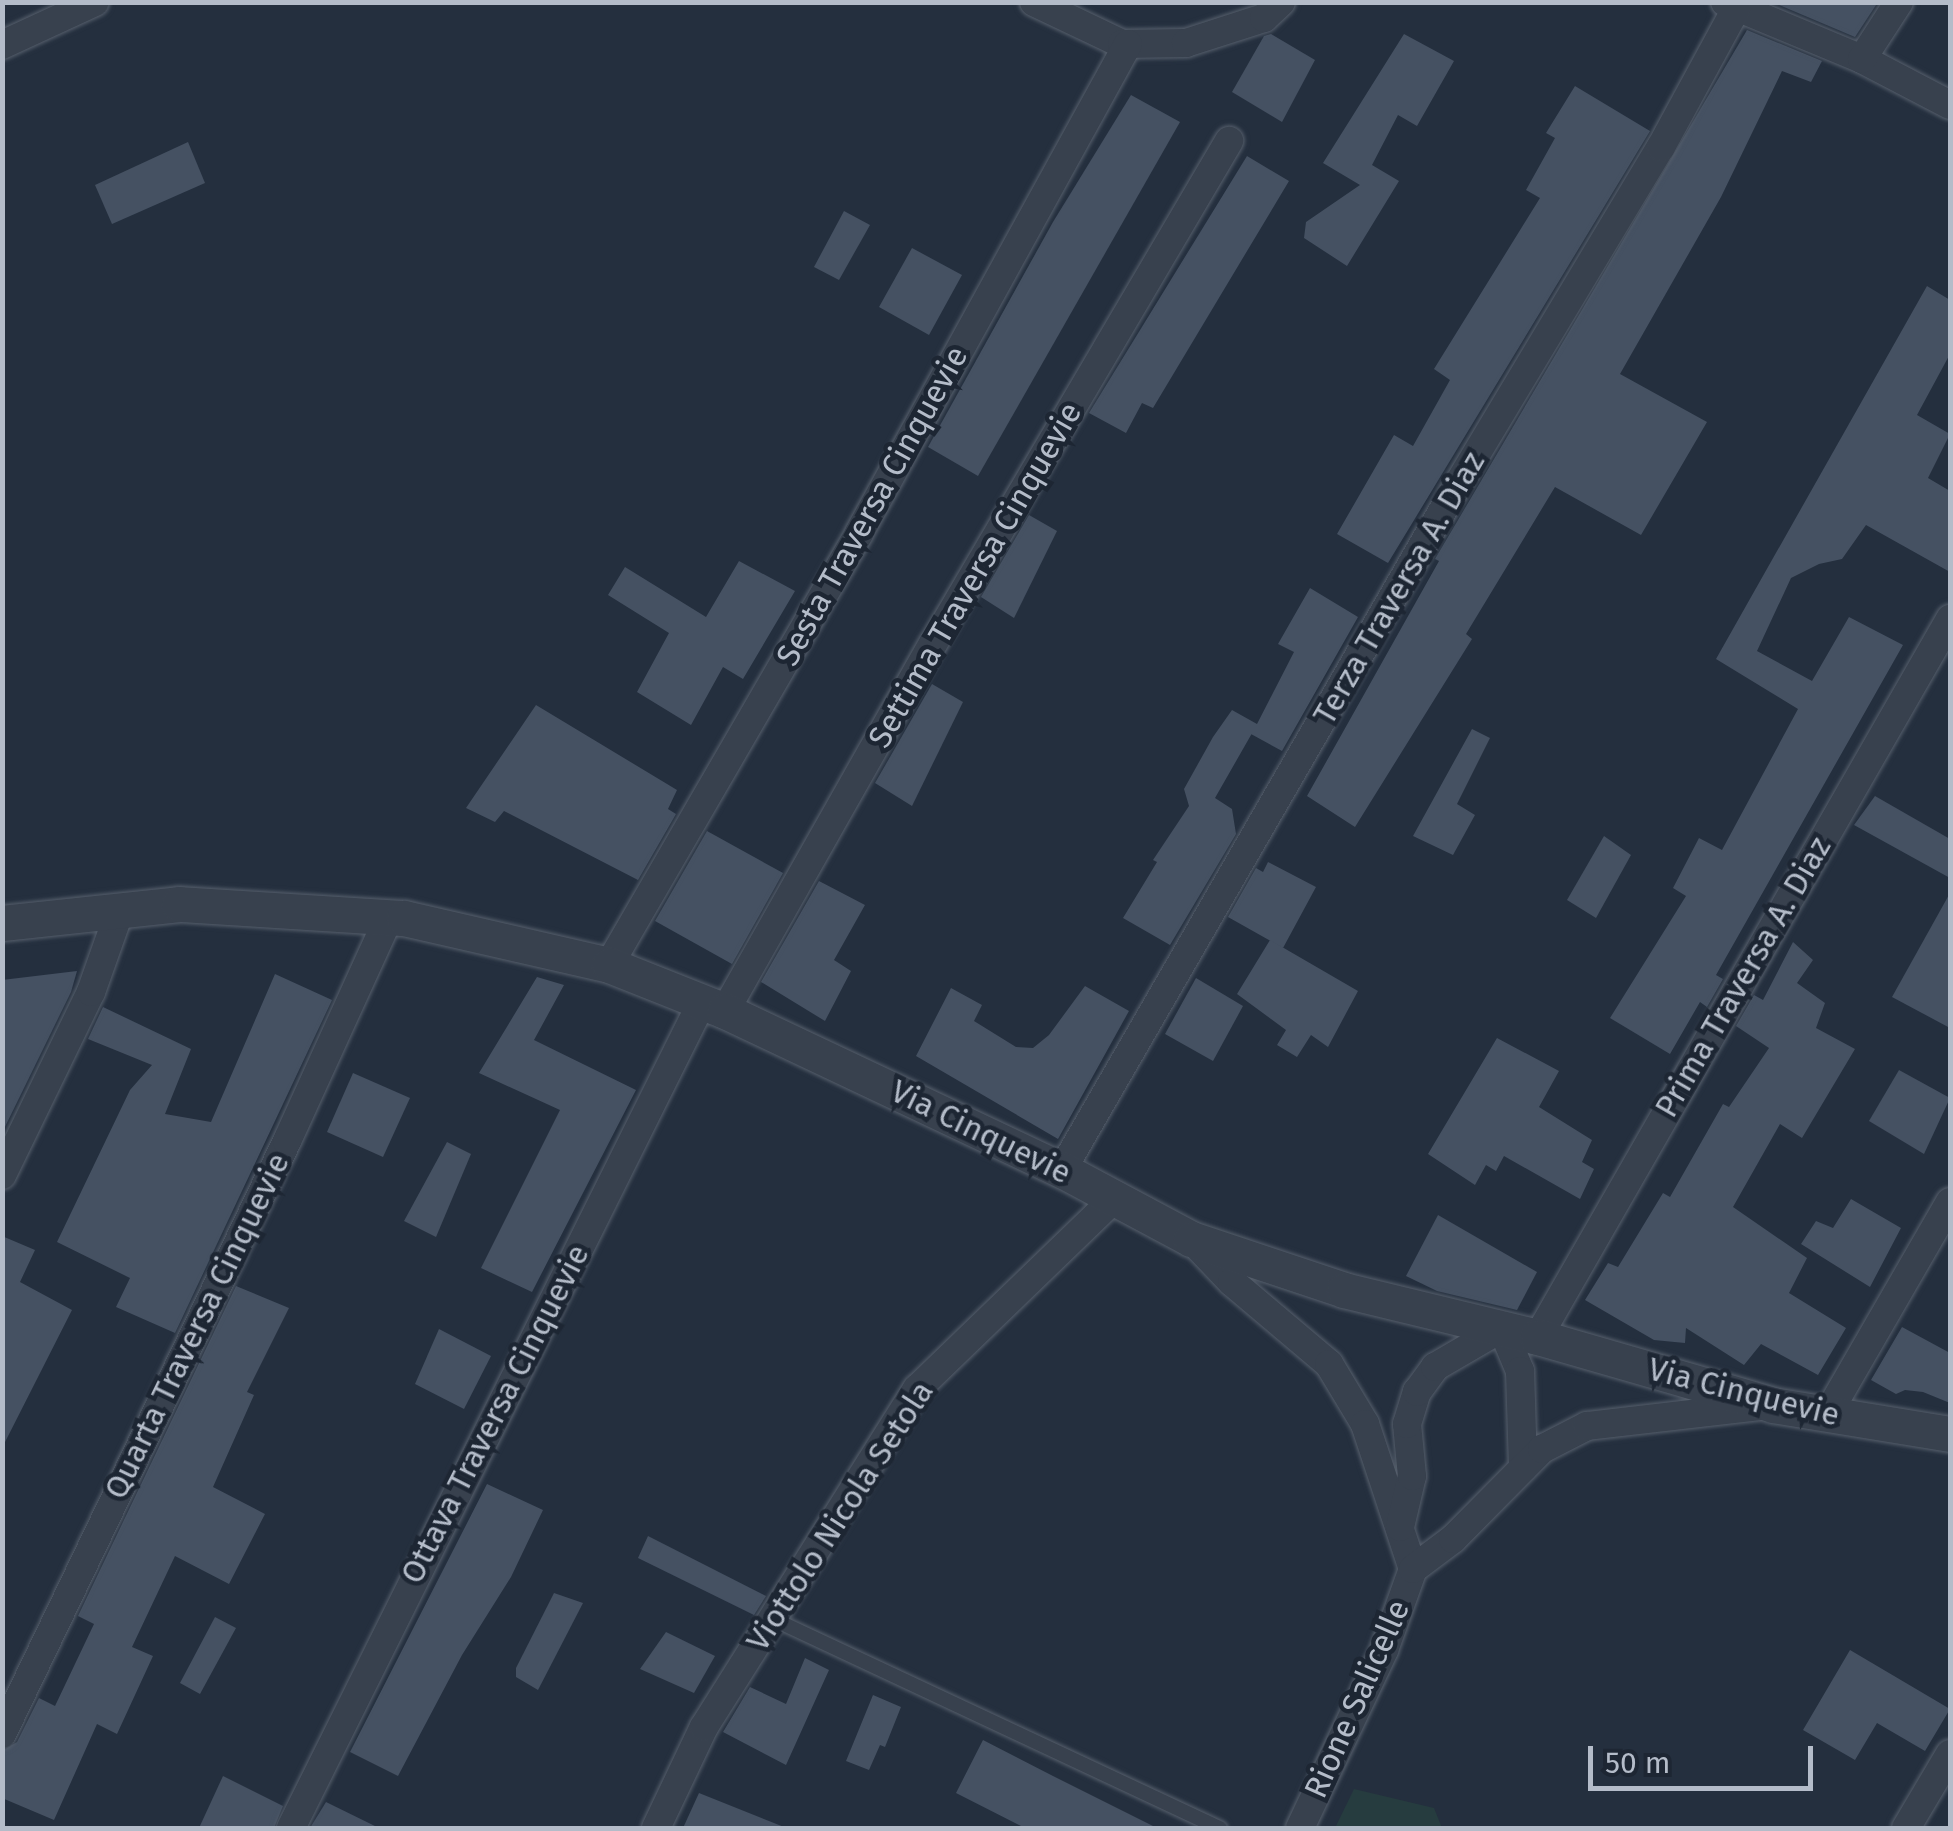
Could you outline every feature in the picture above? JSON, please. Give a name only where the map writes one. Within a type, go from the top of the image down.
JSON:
[{"type":"street","points":[[2,45],[95,2]]},
{"type":"street","points":[[1034,2],[1079,14],[1128,44],[1186,43],[1264,18],[1281,2]]},
{"type":"street","points":[[1862,58],[1899,2]]},
{"type":"street","points":[[1732,5],[1862,58],[1950,105]]},
{"type":"street","name":"Terza Traversa A. Diaz","points":[[1062,1170],[1454,491],[1661,146],[1732,5]]},
{"type":"street","name":"Sesta Traversa Cinquevie","points":[[609,965],[859,533],[1128,44]]},
{"type":"street","name":"Settima Traversa Cinquevie","points":[[714,1006],[933,644],[1228,141]]},
{"type":"street","name":"Prima Traversa A. Diaz","points":[[1538,1337],[1950,618]]},
{"type":"street","name":"Via Cinquevie","points":[[2,923],[179,904],[388,918],[609,965],[714,1006],[1062,1170],[1191,1239],[1344,1290],[1538,1337],[1773,1405],[1950,1434]]},
{"type":"street","points":[[2,1175],[92,992],[120,910]]},
{"type":"street","name":"Quarta Traversa Cinquevie","points":[[2,1734],[287,1141],[388,918]]},
{"type":"street","name":"Ottava Traversa Cinquevie","points":[[291,1828],[714,1006]]},
{"type":"street","name":"Viottolo Nicola Setola","points":[[656,1828],[704,1727],[917,1389],[1115,1198]]},
{"type":"street","points":[[1827,1415],[1950,1202]]},
{"type":"street","name":"Rione Salicelle","points":[[1191,1239],[1232,1282],[1329,1364],[1365,1424],[1413,1569]]},
{"type":"street","points":[[1400,1527],[1412,1476],[1407,1424],[1417,1392],[1435,1367],[1502,1328],[1520,1370],[1522,1468]]},
{"type":"street","name":"Rione Salicelle","points":[[1300,1828],[1384,1650],[1413,1569],[1453,1539],[1542,1449],[1587,1426],[1773,1405]]},
{"type":"street","points":[[1906,1828],[1950,1754]]},
{"type":"lane","points":[[772,1618],[1220,1828]]},
{"type":"green space","points":[[1354,1789],[1434,1808],[1442,1828],[1335,1828]]},
{"type":"building","points":[[1772,2],[1878,2],[1855,37]]},
{"type":"building","points":[[1747,30],[1822,61],[1811,82],[1782,71],[1721,197],[1620,374],[1707,422],[1641,535],[1555,487],[1466,634],[1472,639],[1355,827],[1307,796],[1439,561],[1435,559]]},
{"type":"building","points":[[1271,34],[1315,60],[1282,122],[1232,92],[1264,36]]},
{"type":"building","points":[[1404,34],[1454,61],[1417,126],[1398,115],[1372,165],[1399,181],[1347,266],[1304,238],[1306,222],[1360,185],[1323,163]]},
{"type":"building","points":[[1575,86],[1650,131],[1388,563],[1337,534],[1394,435],[1413,446],[1450,380],[1434,369],[1540,198],[1526,190],[1555,138],[1546,133]]},
{"type":"building","points":[[1131,95],[1180,122],[978,476],[928,447],[1053,222]]},
{"type":"building","points":[[188,142],[205,183],[112,224],[95,185]]},
{"type":"building","points":[[1247,156],[1289,181],[1153,408],[1142,403],[1126,433],[1089,413]]},
{"type":"building","points":[[844,211],[870,225],[839,280],[814,267]]},
{"type":"building","points":[[912,248],[962,275],[929,335],[879,307]]},
{"type":"building","points":[[1927,286],[1950,300],[1950,354],[1917,415],[1950,434],[1928,478],[1950,491],[1950,572],[1866,525],[1842,559],[1819,564],[1791,578],[1757,651],[1812,681],[1849,617],[1903,645],[1716,975],[1723,979],[1707,1007],[1700,1002],[1670,1054],[1610,1018],[1686,896],[1673,888],[1699,838],[1722,850],[1798,709],[1716,659]]},
{"type":"building","points":[[1029,515],[1057,531],[1014,618],[981,597]]},
{"type":"building","points":[[739,561],[795,591],[743,679],[723,667],[691,725],[637,692],[669,633],[608,595],[625,567],[706,617]]},
{"type":"building","points":[[1310,588],[1358,617],[1282,751],[1251,734],[1215,798],[1232,809],[1236,834],[1170,945],[1123,918],[1157,862],[1153,860],[1189,806],[1184,789],[1213,737],[1232,710],[1257,724],[1294,652],[1278,644]]},
{"type":"building","points":[[932,684],[963,702],[912,806],[875,783]]},
{"type":"building","points":[[536,705],[677,790],[668,809],[676,814],[638,880],[504,811],[495,822],[466,808]]},
{"type":"building","points":[[1472,729],[1490,738],[1457,804],[1475,815],[1453,855],[1413,836]]},
{"type":"building","points":[[1875,796],[1950,839],[1950,878],[1854,825]]},
{"type":"building","points":[[707,831],[783,873],[732,964],[655,921]]},
{"type":"building","points":[[1604,836],[1631,855],[1596,918],[1567,900]]},
{"type":"building","points":[[1268,862],[1316,887],[1283,948],[1228,917],[1256,868],[1263,872]]},
{"type":"building","points":[[819,881],[865,905],[834,960],[851,971],[825,1021],[761,982]]},
{"type":"building","points":[[1950,893],[1950,1028],[1892,997]]},
{"type":"building","points":[[1270,940],[1358,991],[1328,1047],[1311,1035],[1297,1057],[1277,1045],[1286,1030],[1237,994]]},
{"type":"building","points":[[1793,942],[1813,960],[1797,983],[1825,1003],[1816,1028],[1855,1049],[1802,1138],[1780,1124],[1733,1207],[1807,1258],[1789,1293],[1846,1328],[1818,1375],[1761,1344],[1744,1365],[1686,1328],[1685,1343],[1654,1340],[1585,1300],[1608,1263],[1618,1267],[1663,1193],[1670,1197],[1723,1104],[1729,1107],[1769,1048],[1736,1026],[1754,995],[1763,1000]]},
{"type":"building","points":[[77,971],[71,992],[2,1133],[2,980]]},
{"type":"building","points":[[275,974],[332,1000],[175,1333],[116,1307],[130,1278],[57,1242],[130,1090],[152,1065],[88,1039],[103,1007],[191,1049],[165,1114],[211,1122]]},
{"type":"building","points":[[537,977],[564,985],[534,1040],[636,1090],[532,1292],[481,1268],[560,1110],[479,1073]]},
{"type":"building","points":[[1196,978],[1243,1006],[1213,1061],[1165,1034]]},
{"type":"building","points":[[1085,986],[1129,1011],[1058,1139],[916,1056],[951,988],[982,1005],[974,1021],[1016,1047],[1033,1048],[1049,1035]]},
{"type":"building","points":[[1497,1038],[1559,1071],[1539,1107],[1592,1140],[1582,1162],[1594,1169],[1580,1199],[1504,1156],[1496,1171],[1486,1165],[1475,1185],[1428,1154]]},
{"type":"building","points":[[1899,1070],[1950,1098],[1924,1154],[1869,1121]]},
{"type":"building","points":[[353,1073],[410,1098],[383,1157],[327,1132]]},
{"type":"building","points":[[447,1142],[471,1154],[436,1237],[404,1221]]},
{"type":"building","points":[[1851,1199],[1901,1228],[1870,1287],[1801,1244],[1816,1221],[1833,1228]]},
{"type":"building","points":[[1438,1215],[1537,1272],[1517,1310],[1437,1291],[1406,1276]]},
{"type":"building","points":[[2,1236],[35,1250],[20,1282],[72,1310],[2,1448]]},
{"type":"building","points":[[236,1286],[289,1308],[247,1392],[254,1395],[213,1487],[265,1514],[229,1584],[175,1556],[132,1647],[153,1656],[117,1734],[97,1724],[54,1820],[2,1798],[2,1751],[17,1742],[39,1698],[55,1706],[94,1624],[78,1616]]},
{"type":"building","points":[[1902,1327],[1950,1353],[1950,1403],[1923,1392],[1905,1390],[1896,1394],[1871,1380]]},
{"type":"building","points":[[439,1329],[491,1356],[464,1409],[415,1384]]},
{"type":"building","points":[[487,1484],[543,1510],[511,1577],[462,1655],[398,1776],[350,1752]]},
{"type":"building","points":[[648,1536],[766,1596],[754,1615],[638,1558]]},
{"type":"building","points":[[554,1593],[583,1603],[538,1690],[516,1677],[516,1668]]},
{"type":"building","points":[[215,1617],[236,1628],[200,1694],[180,1683]]},
{"type":"building","points":[[666,1632],[715,1656],[694,1693],[640,1669]]},
{"type":"building","points":[[1850,1650],[1950,1709],[1925,1751],[1877,1723],[1855,1760],[1803,1730]]},
{"type":"building","points":[[805,1658],[829,1670],[786,1765],[723,1732],[750,1687],[786,1704]]},
{"type":"building","points":[[873,1695],[901,1707],[885,1747],[880,1745],[869,1770],[846,1761]]},
{"type":"building","points":[[983,1740],[1157,1828],[1025,1828],[956,1793]]},
{"type":"building","points":[[223,1776],[283,1806],[274,1828],[199,1828]]},
{"type":"building","points":[[699,1793],[784,1827],[784,1828],[683,1828]]},
{"type":"building","points":[[326,1802],[379,1828],[310,1828]]}]
